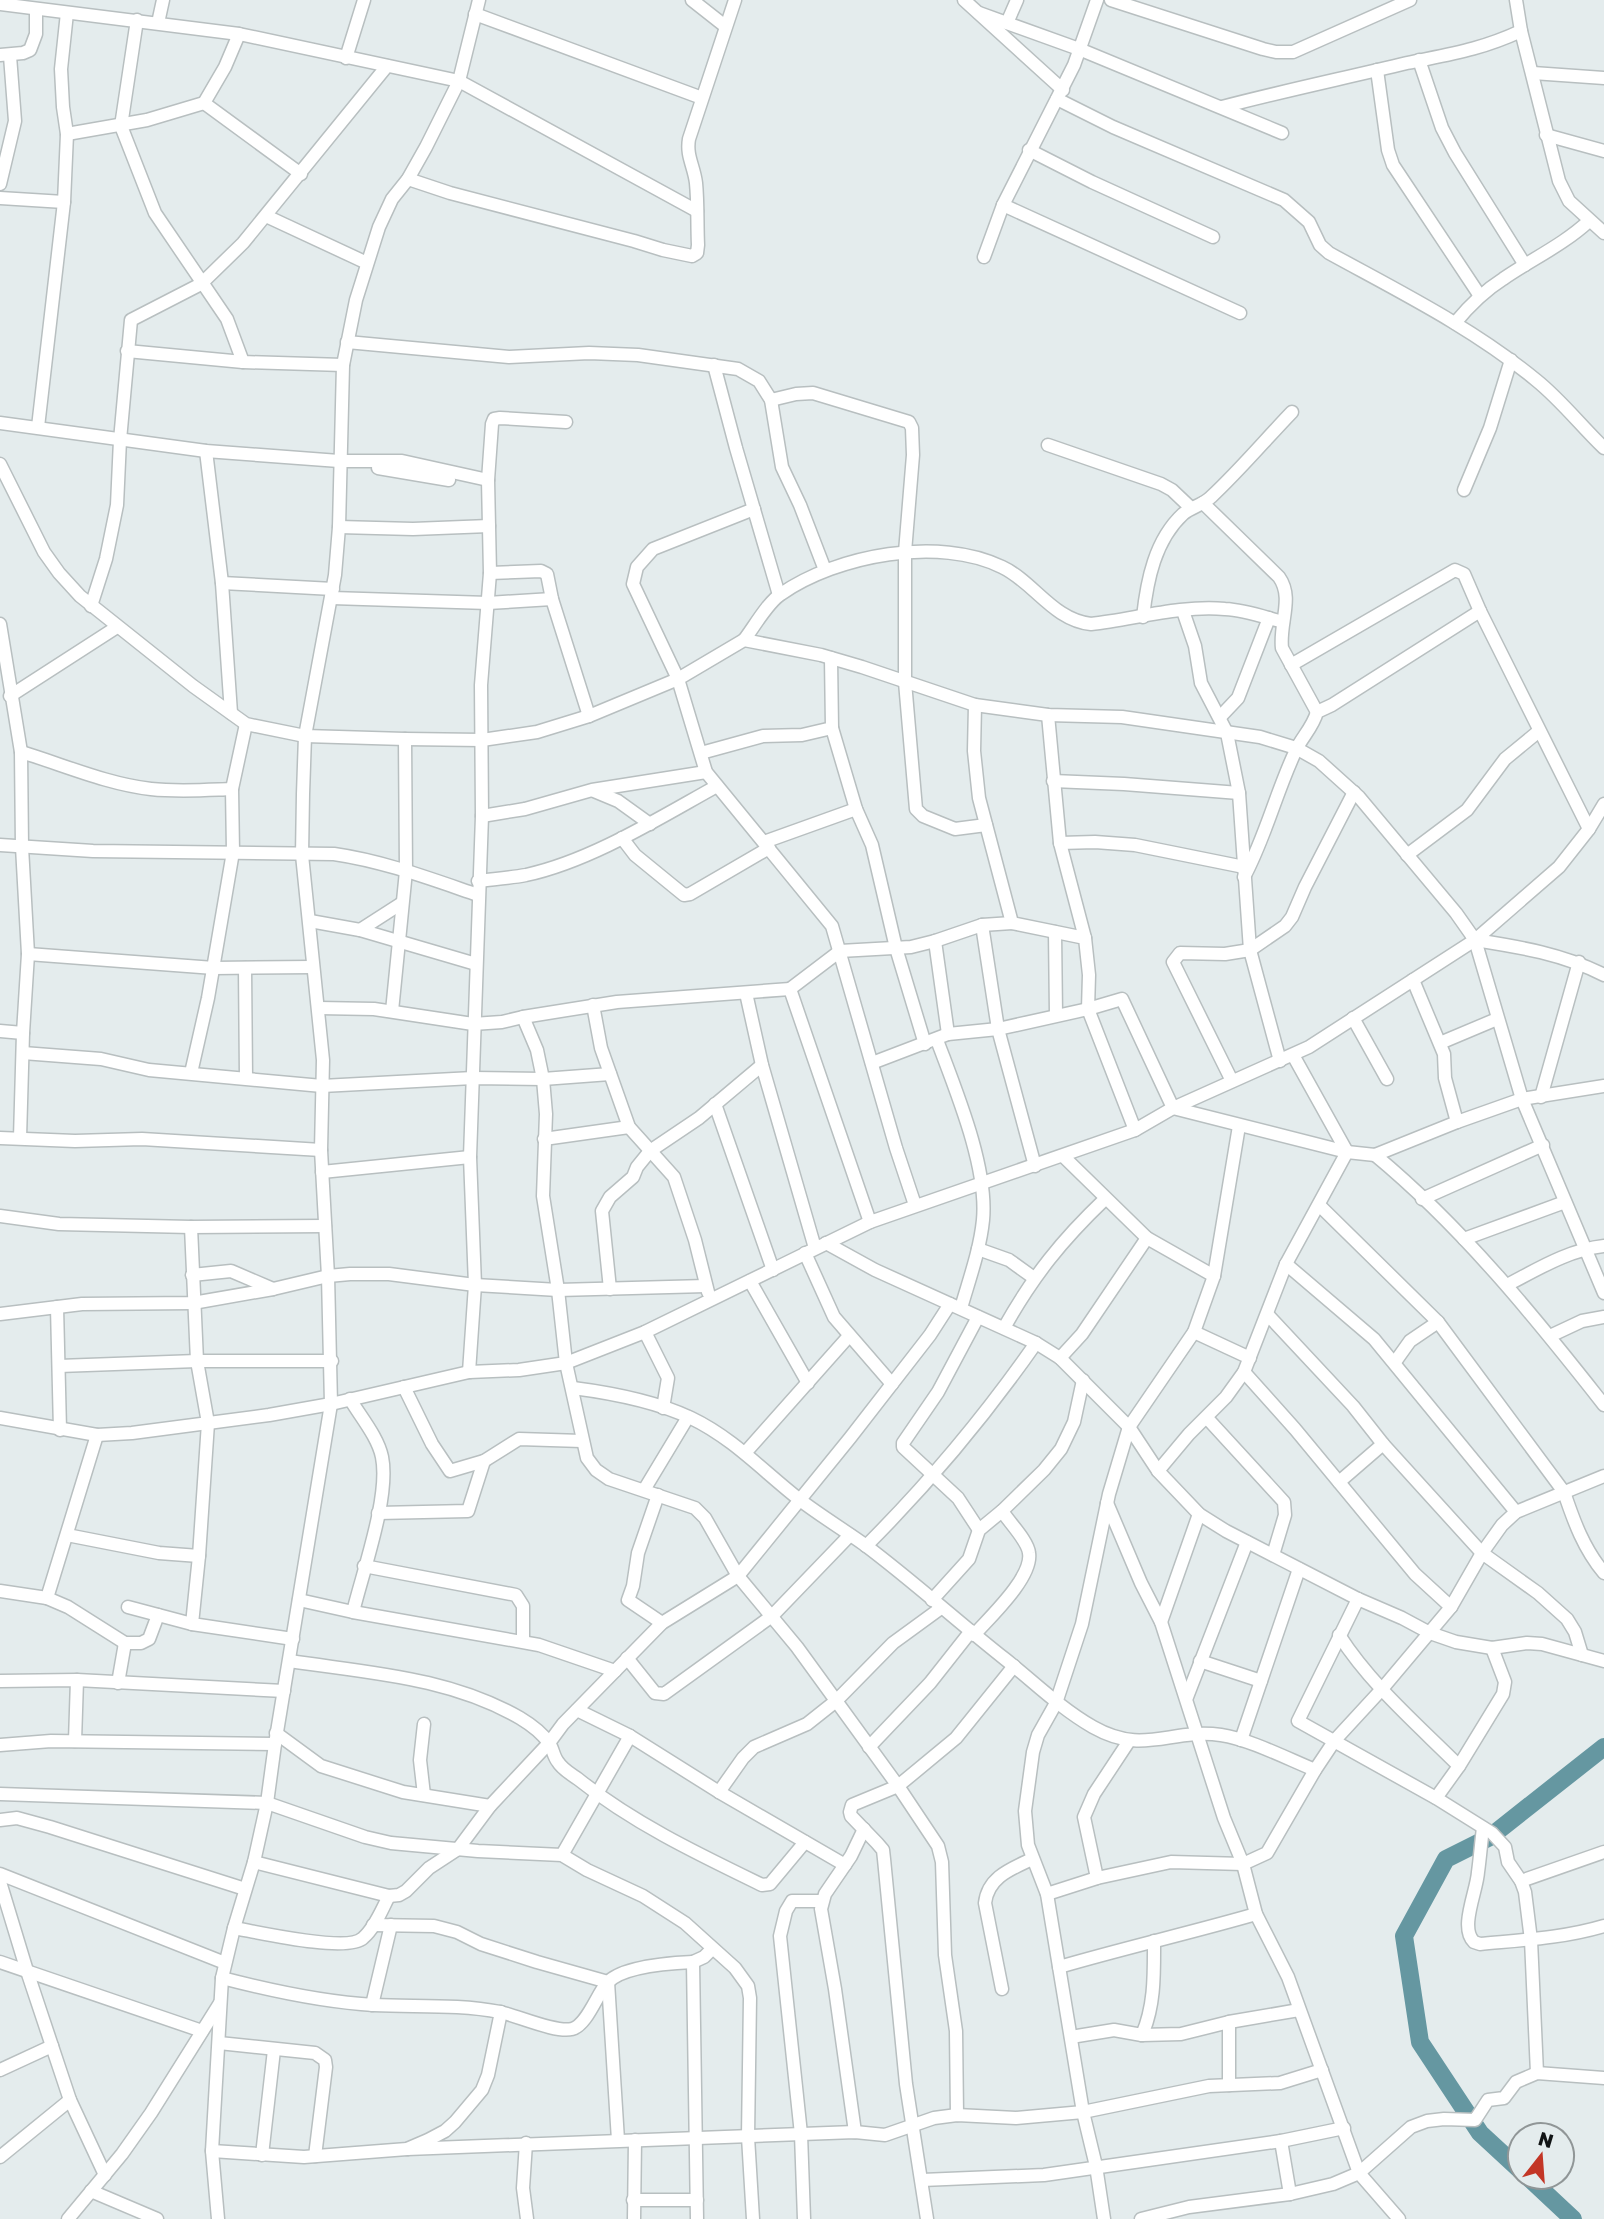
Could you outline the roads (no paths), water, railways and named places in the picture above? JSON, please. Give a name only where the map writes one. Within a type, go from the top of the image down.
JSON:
[{"type":"street","points":[[158,23],[163,0]]},
{"type":"street","points":[[346,58],[364,0]]},
{"type":"street","points":[[218,2219],[212,2151],[222,1978],[254,1862],[267,1803],[331,1404],[321,1150],[323,1060],[302,855],[305,736],[333,594],[339,527],[343,365],[367,263],[385,212],[408,179],[459,81],[479,0]]},
{"type":"street","points":[[692,0],[725,26]]},
{"type":"street","points":[[408,179],[450,193],[692,256],[697,253],[697,212],[695,173],[687,152],[735,0]]},
{"type":"street","points":[[964,0],[1060,95],[1113,127],[1284,200],[1309,222],[1320,245],[1329,253],[1455,323],[1511,360],[1550,392],[1604,448]]},
{"type":"street","points":[[1007,23],[1017,0]]},
{"type":"street","points":[[984,257],[1003,205],[1029,150],[1060,95],[1097,0]]},
{"type":"street","points":[[1111,0],[1276,52],[1293,52],[1410,0]]},
{"type":"street","points":[[1516,0],[1521,31],[1559,181],[1569,201],[1604,233]]},
{"type":"street","points":[[0,4],[21,4],[36,10],[239,34],[459,81],[697,212]]},
{"type":"street","points":[[0,184],[15,121],[5,56],[30,50],[36,34],[36,10]]},
{"type":"street","points":[[38,427],[64,202],[67,134],[61,68],[67,13]]},
{"type":"street","points":[[979,13],[1079,49],[1282,132]]},
{"type":"street","points":[[475,14],[702,98]]},
{"type":"street","points":[[137,20],[121,126],[149,202],[201,284],[227,319],[243,362]]},
{"type":"street","points":[[1222,107],[1273,93],[1462,53],[1521,31]]},
{"type":"street","points":[[67,134],[121,126],[204,103],[225,67],[239,34]]},
{"type":"street","points":[[1419,61],[1442,128],[1525,265]]},
{"type":"street","points":[[91,606],[106,559],[117,505],[131,320],[201,284],[301,174],[387,66]]},
{"type":"street","points":[[1377,70],[1388,150],[1393,165],[1480,296]]},
{"type":"street","points":[[1533,73],[1604,78]]},
{"type":"street","points":[[204,103],[301,174]]},
{"type":"street","points":[[1546,135],[1604,151]]},
{"type":"street","points":[[1029,150],[1213,237]]},
{"type":"street","points":[[0,198],[64,202]]},
{"type":"street","points":[[1003,205],[1240,313]]},
{"type":"street","points":[[265,216],[367,263]]},
{"type":"street","points":[[1455,323],[1480,296],[1571,238],[1589,221]]},
{"type":"street","points":[[348,342],[509,357],[589,353],[638,355],[729,367],[751,376],[765,388],[771,400],[782,467],[825,570]]},
{"type":"street","points":[[127,351],[243,362],[343,365]]},
{"type":"street","points":[[1464,490],[1490,428],[1511,360]]},
{"type":"street","points":[[714,365],[779,595]]},
{"type":"street","points":[[771,400],[813,393],[909,422],[912,428],[913,455],[905,552],[905,682],[916,809],[923,816],[955,829],[986,825]]},
{"type":"street","points":[[1143,617],[1152,566],[1174,525],[1197,506],[1292,412]]},
{"type":"street","points":[[469,1373],[475,1285],[470,1157],[482,816],[481,685],[490,573],[488,483],[494,419],[566,422]]},
{"type":"street","points":[[0,423],[206,451],[339,461],[402,461],[488,483]]},
{"type":"street","points":[[1048,445],[1161,484],[1197,506],[1279,577],[1285,586],[1287,597],[1282,648],[1317,712]]},
{"type":"street","points":[[206,451],[222,583],[231,713]]},
{"type":"street","points":[[0,464],[44,552],[58,573],[91,606],[246,724],[305,736],[482,740],[537,732],[589,716],[678,679],[744,640],[779,595],[825,570],[905,552],[940,552],[1001,567],[1013,573],[1055,608],[1082,623],[1222,608],[1283,622]]},
{"type":"street","points":[[754,509],[663,543],[647,554],[637,567],[633,584],[678,679],[706,772],[832,926],[915,1205]]},
{"type":"street","points":[[339,527],[413,529],[489,526]]},
{"type":"street","points":[[1291,665],[1455,570],[1464,574],[1589,829]]},
{"type":"street","points":[[490,573],[544,571],[547,574],[552,599],[589,716]]},
{"type":"street","points":[[222,583],[333,594],[488,603],[552,599]]},
{"type":"street","points":[[1183,611],[1195,646],[1201,683],[1227,733],[1239,793],[1250,950],[1280,1061]]},
{"type":"street","points":[[1244,872],[1258,851],[1296,748],[1317,712],[1480,611]]},
{"type":"street","points":[[1220,717],[1238,698],[1269,618]]},
{"type":"street","points":[[0,624],[21,752],[22,847],[29,954],[23,1032],[20,1138]]},
{"type":"street","points":[[10,695],[117,627]]},
{"type":"street","points":[[744,640],[831,658],[975,705],[1048,715],[1122,717],[1260,737],[1296,748],[1319,761],[1354,792],[1456,913],[1475,940],[1522,1099],[1604,1293]]},
{"type":"street","points":[[254,1862],[389,1896],[407,1891],[429,1868],[458,1849],[490,1806],[577,1710],[662,1623],[738,1576],[955,1306],[978,1249],[983,1222],[983,1181],[937,1039],[896,948],[873,845],[856,809],[832,729],[831,658]]},
{"type":"street","points":[[975,705],[974,751],[979,798],[1013,923]]},
{"type":"street","points":[[1048,715],[1060,843],[1085,938],[1089,975],[1088,1009],[1135,1130]]},
{"type":"street","points":[[191,1073],[214,968],[233,852],[232,789],[246,724]]},
{"type":"street","points":[[701,753],[763,736],[802,735],[832,729]]},
{"type":"street","points":[[1407,855],[1466,810],[1505,759],[1539,731]]},
{"type":"street","points":[[392,1011],[406,871],[405,739]]},
{"type":"street","points":[[21,752],[118,783],[151,789],[232,789]]},
{"type":"street","points":[[482,816],[525,809],[592,790],[706,772]]},
{"type":"street","points":[[1053,782],[1124,784],[1239,793]]},
{"type":"street","points":[[0,845],[93,852],[334,854],[356,857],[478,888],[567,861],[622,838],[717,786]]},
{"type":"street","points":[[592,790],[618,801],[650,824]]},
{"type":"street","points":[[1232,1081],[1173,962],[1180,953],[1225,954],[1250,950],[1274,935],[1292,917],[1354,792]]},
{"type":"street","points":[[0,1418],[97,1435],[132,1433],[331,1404],[469,1373],[519,1370],[566,1363],[645,1332],[870,1222],[1135,1130],[1173,1108],[1309,1047],[1475,940],[1559,867],[1589,829],[1604,804]]},
{"type":"street","points":[[622,838],[635,855],[684,895],[690,894],[767,845],[856,809]]},
{"type":"street","points":[[1060,843],[1135,845],[1244,872]]},
{"type":"street","points":[[360,930],[402,903]]},
{"type":"street","points":[[310,921],[360,930],[476,964]]},
{"type":"street","points":[[319,1008],[392,1011],[473,1024],[502,1023],[523,1017],[617,1002],[790,989],[840,951],[896,948],[934,942],[982,925],[1013,923],[1085,938]]},
{"type":"street","points":[[982,925],[998,1029],[1035,1166]]},
{"type":"street","points":[[1055,932],[1056,1015]]},
{"type":"street","points":[[1475,940],[1579,962],[1604,975]]},
{"type":"street","points":[[934,942],[937,1039]]},
{"type":"street","points":[[29,954],[214,968],[312,967]]},
{"type":"street","points":[[1541,1097],[1579,962]]},
{"type":"street","points":[[245,968],[246,1078]]},
{"type":"street","points":[[1413,980],[1444,1054],[1445,1078],[1457,1122]]},
{"type":"street","points":[[790,989],[870,1222]]},
{"type":"street","points":[[746,993],[762,1065],[834,1317],[892,1384]]},
{"type":"street","points":[[873,1063],[937,1039],[998,1029],[1122,999],[1173,1108],[1347,1152],[1375,1155],[1522,1099],[1604,1086]]},
{"type":"street","points":[[593,1005],[601,1048],[629,1127],[674,1177],[677,1184],[710,1300]]},
{"type":"street","points":[[523,1017],[537,1050],[543,1079],[546,1114],[543,1196],[566,1363],[587,1458],[596,1470],[609,1479],[695,1508],[705,1518],[738,1576],[836,1701],[938,1846],[942,1862],[945,1955],[956,2031],[957,2116]]},
{"type":"street","points":[[1353,1017],[1387,1079]]},
{"type":"street","points":[[1440,1043],[1497,1019]]},
{"type":"street","points":[[0,1031],[23,1032]]},
{"type":"street","points":[[23,1053],[102,1059],[149,1070],[322,1086],[473,1078],[543,1079],[610,1074]]},
{"type":"street","points":[[1293,1055],[1347,1152]]},
{"type":"street","points":[[610,1289],[603,1211],[610,1197],[633,1177],[637,1167],[650,1152],[762,1065]]},
{"type":"street","points":[[715,1104],[774,1270]]},
{"type":"street","points":[[1104,2219],[1096,2166],[1083,2112],[1047,1894],[1028,1845],[1025,1811],[1033,1752],[1038,1735],[1056,1703],[1082,1624],[1107,1503],[1129,1427],[1194,1332],[1214,1276],[1239,1126]]},
{"type":"street","points":[[544,1139],[629,1127]]},
{"type":"street","points":[[0,1138],[75,1141],[142,1139],[321,1150]]},
{"type":"street","points":[[1422,1199],[1543,1145]]},
{"type":"street","points":[[1158,1471],[1189,1434],[1226,1397],[1244,1372],[1286,1264],[1347,1152]]},
{"type":"street","points":[[1375,1155],[1464,1239],[1507,1285],[1604,1405]]},
{"type":"street","points":[[1063,1156],[1147,1238],[1214,1276]]},
{"type":"street","points":[[322,1172],[470,1157]]},
{"type":"street","points":[[1004,1328],[1034,1278],[1070,1233],[1105,1199]]},
{"type":"street","points":[[1464,1239],[1565,1202]]},
{"type":"street","points":[[1319,1205],[1438,1322],[1564,1492],[1574,1524],[1591,1558],[1604,1573]]},
{"type":"street","points":[[0,1216],[59,1224],[325,1226]]},
{"type":"street","points":[[191,1227],[197,1362],[208,1423],[200,1556],[192,1624]]},
{"type":"street","points":[[1059,1358],[1082,1334],[1147,1238]]},
{"type":"street","points":[[1507,1285],[1563,1256],[1585,1248],[1604,1246]]},
{"type":"street","points":[[815,1248],[875,1270],[1004,1328],[1036,1343],[1059,1358],[1129,1427],[1158,1471],[1199,1514],[1247,1542],[1358,1599],[1430,1633],[1456,1642],[1492,1648],[1542,1644],[1604,1661]]},
{"type":"street","points":[[978,1249],[1009,1260],[1034,1278]]},
{"type":"street","points":[[1286,1264],[1374,1339],[1516,1512]]},
{"type":"street","points":[[192,1275],[231,1272],[274,1289]]},
{"type":"street","points":[[0,1314],[82,1304],[193,1303],[274,1289],[328,1276],[389,1274],[475,1285],[558,1290],[706,1286]]},
{"type":"street","points":[[750,1281],[808,1382]]},
{"type":"street","points":[[57,1307],[60,1430]]},
{"type":"street","points":[[1268,1315],[1353,1406],[1383,1444],[1482,1553],[1538,1593],[1567,1619],[1575,1632],[1582,1655]]},
{"type":"street","points":[[978,1317],[938,1392],[902,1443],[968,1510],[979,1530]]},
{"type":"street","points":[[1550,1336],[1582,1321],[1604,1317]]},
{"type":"street","points":[[1395,1362],[1410,1340],[1438,1322]]},
{"type":"street","points":[[645,1332],[668,1378],[663,1408]]},
{"type":"street","points":[[1194,1332],[1251,1358]]},
{"type":"street","points":[[745,1453],[849,1336]]},
{"type":"street","points":[[866,1546],[905,1507],[981,1420],[1036,1343]]},
{"type":"street","points":[[59,1366],[331,1361]]},
{"type":"street","points":[[1244,1372],[1415,1574],[1451,1607]]},
{"type":"street","points":[[719,1792],[754,1747],[807,1724],[836,1701],[936,1604],[969,1559],[979,1530],[1044,1470],[1061,1449],[1074,1422],[1083,1380]]},
{"type":"street","points":[[404,1387],[447,1469],[454,1471],[484,1461],[519,1439],[582,1441]]},
{"type":"street","points":[[573,1388],[626,1397],[663,1408],[713,1430],[799,1499],[866,1546],[1056,1703],[1093,1727],[1118,1739],[1138,1742],[1198,1734],[1221,1735],[1241,1740],[1315,1770]]},
{"type":"street","points":[[350,1399],[382,1455],[383,1475],[378,1513],[353,1612]]},
{"type":"street","points":[[644,1490],[688,1417]]},
{"type":"street","points":[[1207,1418],[1284,1502],[1286,1508],[1273,1555]]},
{"type":"street","points":[[47,1598],[97,1435]]},
{"type":"street","points":[[1339,1482],[1383,1444]]},
{"type":"street","points":[[378,1513],[468,1511],[484,1461]]},
{"type":"street","points":[[1047,1894],[1097,1878],[1171,1862],[1243,1864],[1261,1858],[1273,1845],[1335,1740],[1451,1607],[1482,1553],[1502,1525],[1516,1512],[1604,1476]]},
{"type":"street","points":[[658,1495],[638,1553],[628,1601],[662,1623]]},
{"type":"street","points":[[1107,1503],[1161,1622],[1224,1818],[1243,1864],[1256,1914],[1288,1977],[1359,2173],[1399,2219]]},
{"type":"street","points":[[869,1747],[1021,1580],[1030,1554],[1002,1511]]},
{"type":"street","points":[[1161,1622],[1199,1514]]},
{"type":"street","points":[[67,1535],[159,1553],[200,1556]]},
{"type":"street","points":[[627,1658],[655,1693],[664,1694],[772,1616],[850,1535]]},
{"type":"street","points":[[1187,1697],[1247,1542]]},
{"type":"street","points":[[364,1566],[516,1595],[523,1606],[523,1641]]},
{"type":"street","points":[[1241,1740],[1299,1569]]},
{"type":"street","points":[[0,1591],[47,1598],[68,1607],[125,1643],[141,1643],[149,1639],[158,1615]]},
{"type":"street","points":[[1358,1599],[1298,1721],[1436,1797],[1500,1840],[1505,1847],[1511,1868],[1521,1881],[1531,1940],[1537,2073]]},
{"type":"street","points":[[299,1600],[523,1641],[572,1654],[615,1671]]},
{"type":"street","points":[[128,1607],[192,1624],[293,1639]]},
{"type":"street","points":[[1339,1635],[1352,1655],[1382,1689],[1459,1766]]},
{"type":"street","points":[[118,1683],[125,1643]]},
{"type":"street","points":[[1436,1797],[1459,1766],[1503,1694],[1505,1682],[1492,1648]]},
{"type":"street","points":[[290,1661],[406,1677],[453,1688],[492,1704],[522,1719],[549,1743],[557,1762],[595,1793],[639,1822],[762,1885],[769,1884],[804,1842]]},
{"type":"street","points":[[1200,1661],[1261,1681]]},
{"type":"street","points":[[928,2219],[906,2084],[883,1850],[850,1812],[852,1805],[898,1786],[956,1738],[1014,1667]]},
{"type":"street","points":[[0,1681],[77,1680],[284,1691]]},
{"type":"street","points":[[75,1741],[77,1680]]},
{"type":"street","points":[[577,1710],[630,1736],[719,1792],[845,1865]]},
{"type":"street","points":[[424,1724],[420,1760],[424,1795]]},
{"type":"street","points":[[562,1854],[630,1736]]},
{"type":"street","points":[[0,1745],[26,1742],[276,1738],[321,1766],[402,1792],[490,1806]]},
{"type":"street","points":[[1097,1878],[1084,1816],[1090,1800],[1129,1741]]},
{"type":"street","points":[[0,1794],[267,1803],[365,1837],[417,1847],[562,1854],[587,1870],[643,1896],[685,1923],[735,1968],[748,1986],[748,2137],[753,2219]]},
{"type":"street","points":[[0,1820],[17,1818],[50,1827],[245,1889]]},
{"type":"street","points":[[1483,1828],[1479,1873],[1470,1907],[1470,1939],[1480,1944],[1531,1940],[1604,1926]]},
{"type":"street","points":[[855,2132],[821,1909],[822,1900],[864,1829]]},
{"type":"street","points":[[1521,1881],[1604,1852]]},
{"type":"street","points":[[1002,1989],[985,1903],[986,1896],[997,1878],[1032,1859]]},
{"type":"street","points":[[0,1874],[225,1963]]},
{"type":"street","points":[[0,1882],[3,1902],[70,2100],[104,2175]]},
{"type":"street","points":[[234,1928],[347,1945],[363,1938],[389,1896]]},
{"type":"street","points":[[804,2219],[801,2134],[780,1936],[786,1911],[792,1901],[822,1900]]},
{"type":"street","points":[[1059,1967],[1256,1914]]},
{"type":"street","points":[[373,1925],[434,1926],[457,1932],[481,1944],[608,1982]]},
{"type":"street","points":[[372,2005],[391,1925]]},
{"type":"street","points":[[1142,2035],[1152,2003],[1154,1941]]},
{"type":"street","points":[[222,1978],[308,1997],[372,2005],[471,2007],[501,2012],[553,2028],[572,2029],[580,2025],[608,1982],[654,1964],[693,1962],[712,1949]]},
{"type":"street","points":[[0,1962],[202,2031]]},
{"type":"street","points":[[693,1962],[697,2219]]},
{"type":"street","points":[[608,1982],[618,2140]]},
{"type":"street","points":[[68,2219],[151,2113],[220,2002]]},
{"type":"street","points":[[1071,2037],[1114,2030],[1142,2035],[1181,2034],[1229,2022],[1300,2010]]},
{"type":"street","points":[[407,2149],[445,2131],[474,2101],[488,2076],[501,2012]]},
{"type":"street","points":[[1229,2022],[1229,2085]]},
{"type":"street","points":[[219,2043],[315,2053],[325,2060],[315,2156]]},
{"type":"street","points":[[0,2070],[52,2046]]},
{"type":"street","points":[[262,2155],[274,2050]]},
{"type":"street","points":[[212,2151],[315,2156],[526,2143],[855,2132],[886,2134],[934,2118],[1016,2118],[1083,2112],[1209,2087],[1280,2082],[1322,2070]]},
{"type":"street","points":[[1141,2219],[1189,2207],[1290,2194],[1333,2184],[1359,2173],[1412,2127],[1427,2121],[1444,2119],[1475,2120],[1488,2100],[1502,2100],[1516,2082],[1537,2073],[1604,2078]]},
{"type":"street","points":[[0,2157],[70,2100]]},
{"type":"street","points":[[922,2180],[1044,2175],[1281,2141],[1344,2128]]},
{"type":"street","points":[[634,2219],[635,2140]]},
{"type":"street","points":[[1281,2141],[1290,2194]]},
{"type":"street","points":[[526,2143],[523,2188],[527,2219]]},
{"type":"street","points":[[91,2192],[157,2219]]},
{"type":"street","points":[[633,2200],[697,2200]]},
{"type":"waterway","points":[[1506,2157],[1480,2133],[1420,2042],[1404,1936],[1446,1859],[1490,1837],[1604,1747]]},
{"type":"waterway","points":[[1543,2191],[1573,2219]]}]
